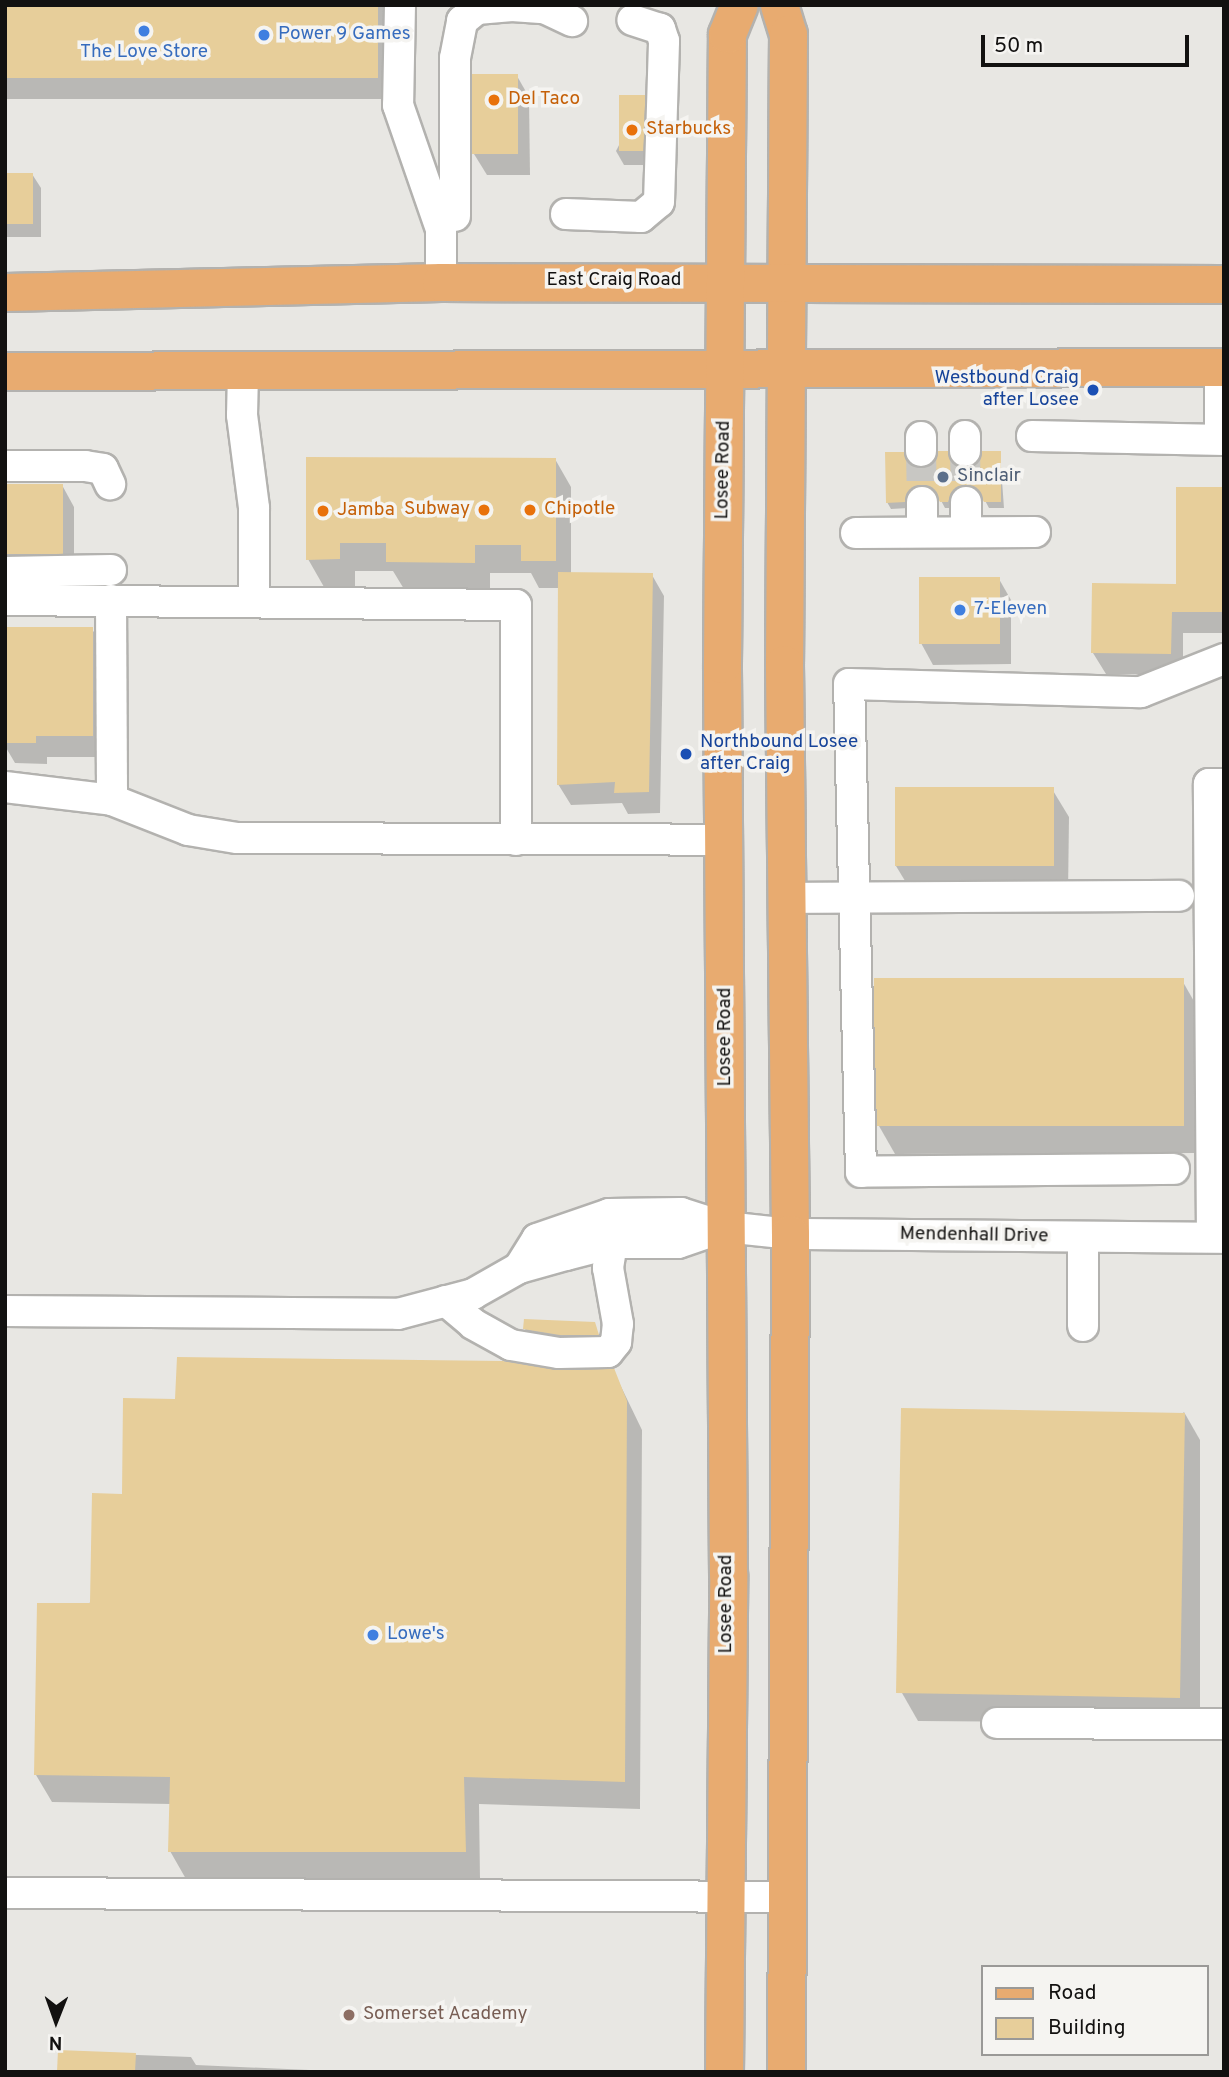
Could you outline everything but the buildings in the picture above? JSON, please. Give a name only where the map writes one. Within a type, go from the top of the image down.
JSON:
[{"type":"main road","name":"Losee Road","points":[[724,2072],[727,34],[739,5]]},
{"type":"main road","points":[[779,5],[788,34],[787,898],[790,1234],[786,2072]]},
{"type":"main road","name":"East Craig Road","points":[[5,292],[441,282],[1224,284]]},
{"type":"main road","points":[[5,311],[76,289]]},
{"type":"main road","points":[[5,371],[1222,367]]},
{"type":"street","points":[[400,5],[398,105],[441,229],[441,282]]},
{"type":"street","points":[[455,216],[454,58],[461,21],[477,9],[512,6],[544,8],[572,21]]},
{"type":"street","points":[[566,214],[641,216],[659,202],[664,41],[660,29],[632,20]]},
{"type":"street","points":[[1032,436],[1222,440],[1222,367]]},
{"type":"street","points":[[243,372],[242,415],[254,508],[254,602]]},
{"type":"street","points":[[5,466],[85,466],[103,470],[110,484]]},
{"type":"street","points":[[922,502],[922,532]]},
{"type":"street","points":[[966,502],[966,532]]},
{"type":"street","points":[[856,533],[1035,533]]},
{"type":"street","points":[[5,572],[111,570]]},
{"type":"street","points":[[5,600],[516,605],[516,840]]},
{"type":"street","points":[[111,600],[112,800]]},
{"type":"street","points":[[1174,1169],[861,1172],[849,684],[1141,692],[1224,659]]},
{"type":"street","points":[[1218,1237],[1209,785],[1224,784]]},
{"type":"street","points":[[5,787],[112,800],[188,831],[237,838],[725,840]]},
{"type":"street","points":[[787,898],[854,900],[1179,896]]},
{"type":"street","points":[[519,1268],[537,1239],[594,1216],[681,1213],[725,1227]]},
{"type":"street","points":[[5,1311],[398,1314],[473,1294],[519,1268],[612,1243],[678,1243],[725,1227]]},
{"type":"street","name":"Mendenhall Drive","points":[[725,1227],[790,1234],[1218,1237]]},
{"type":"street","points":[[1083,1238],[1083,1326]]},
{"type":"street","points":[[446,1301],[472,1324],[511,1345],[559,1353],[608,1352],[616,1342],[618,1324],[608,1268],[612,1243]]},
{"type":"street","points":[[998,1723],[1224,1724]]},
{"type":"street","points":[[5,1893],[788,1897]]},
{"type":"tunnel","points":[[921,451],[922,502]]},
{"type":"tunnel","points":[[965,451],[966,502]]},
{"type":"place","name":"The Love Store","points":[[144,31]]},
{"type":"place","name":"Power 9 Games","points":[[264,35]]},
{"type":"place","name":"Del Taco","points":[[494,100]]},
{"type":"place","name":"Starbucks","points":[[632,130]]},
{"type":"place","name":"Westbound Craig after Losee","points":[[1093,390]]},
{"type":"place","name":"Sinclair","points":[[943,477]]},
{"type":"place","name":"Subway","points":[[484,510]]},
{"type":"place","name":"Chipotle","points":[[530,510]]},
{"type":"place","name":"Jamba","points":[[323,511]]},
{"type":"place","name":"7-Eleven","points":[[960,610]]},
{"type":"place","name":"Northbound Losee after Craig","points":[[686,754]]},
{"type":"place","name":"Lowe's","points":[[373,1635]]},
{"type":"place","name":"Somerset Academy","points":[[349,2015]]}]
